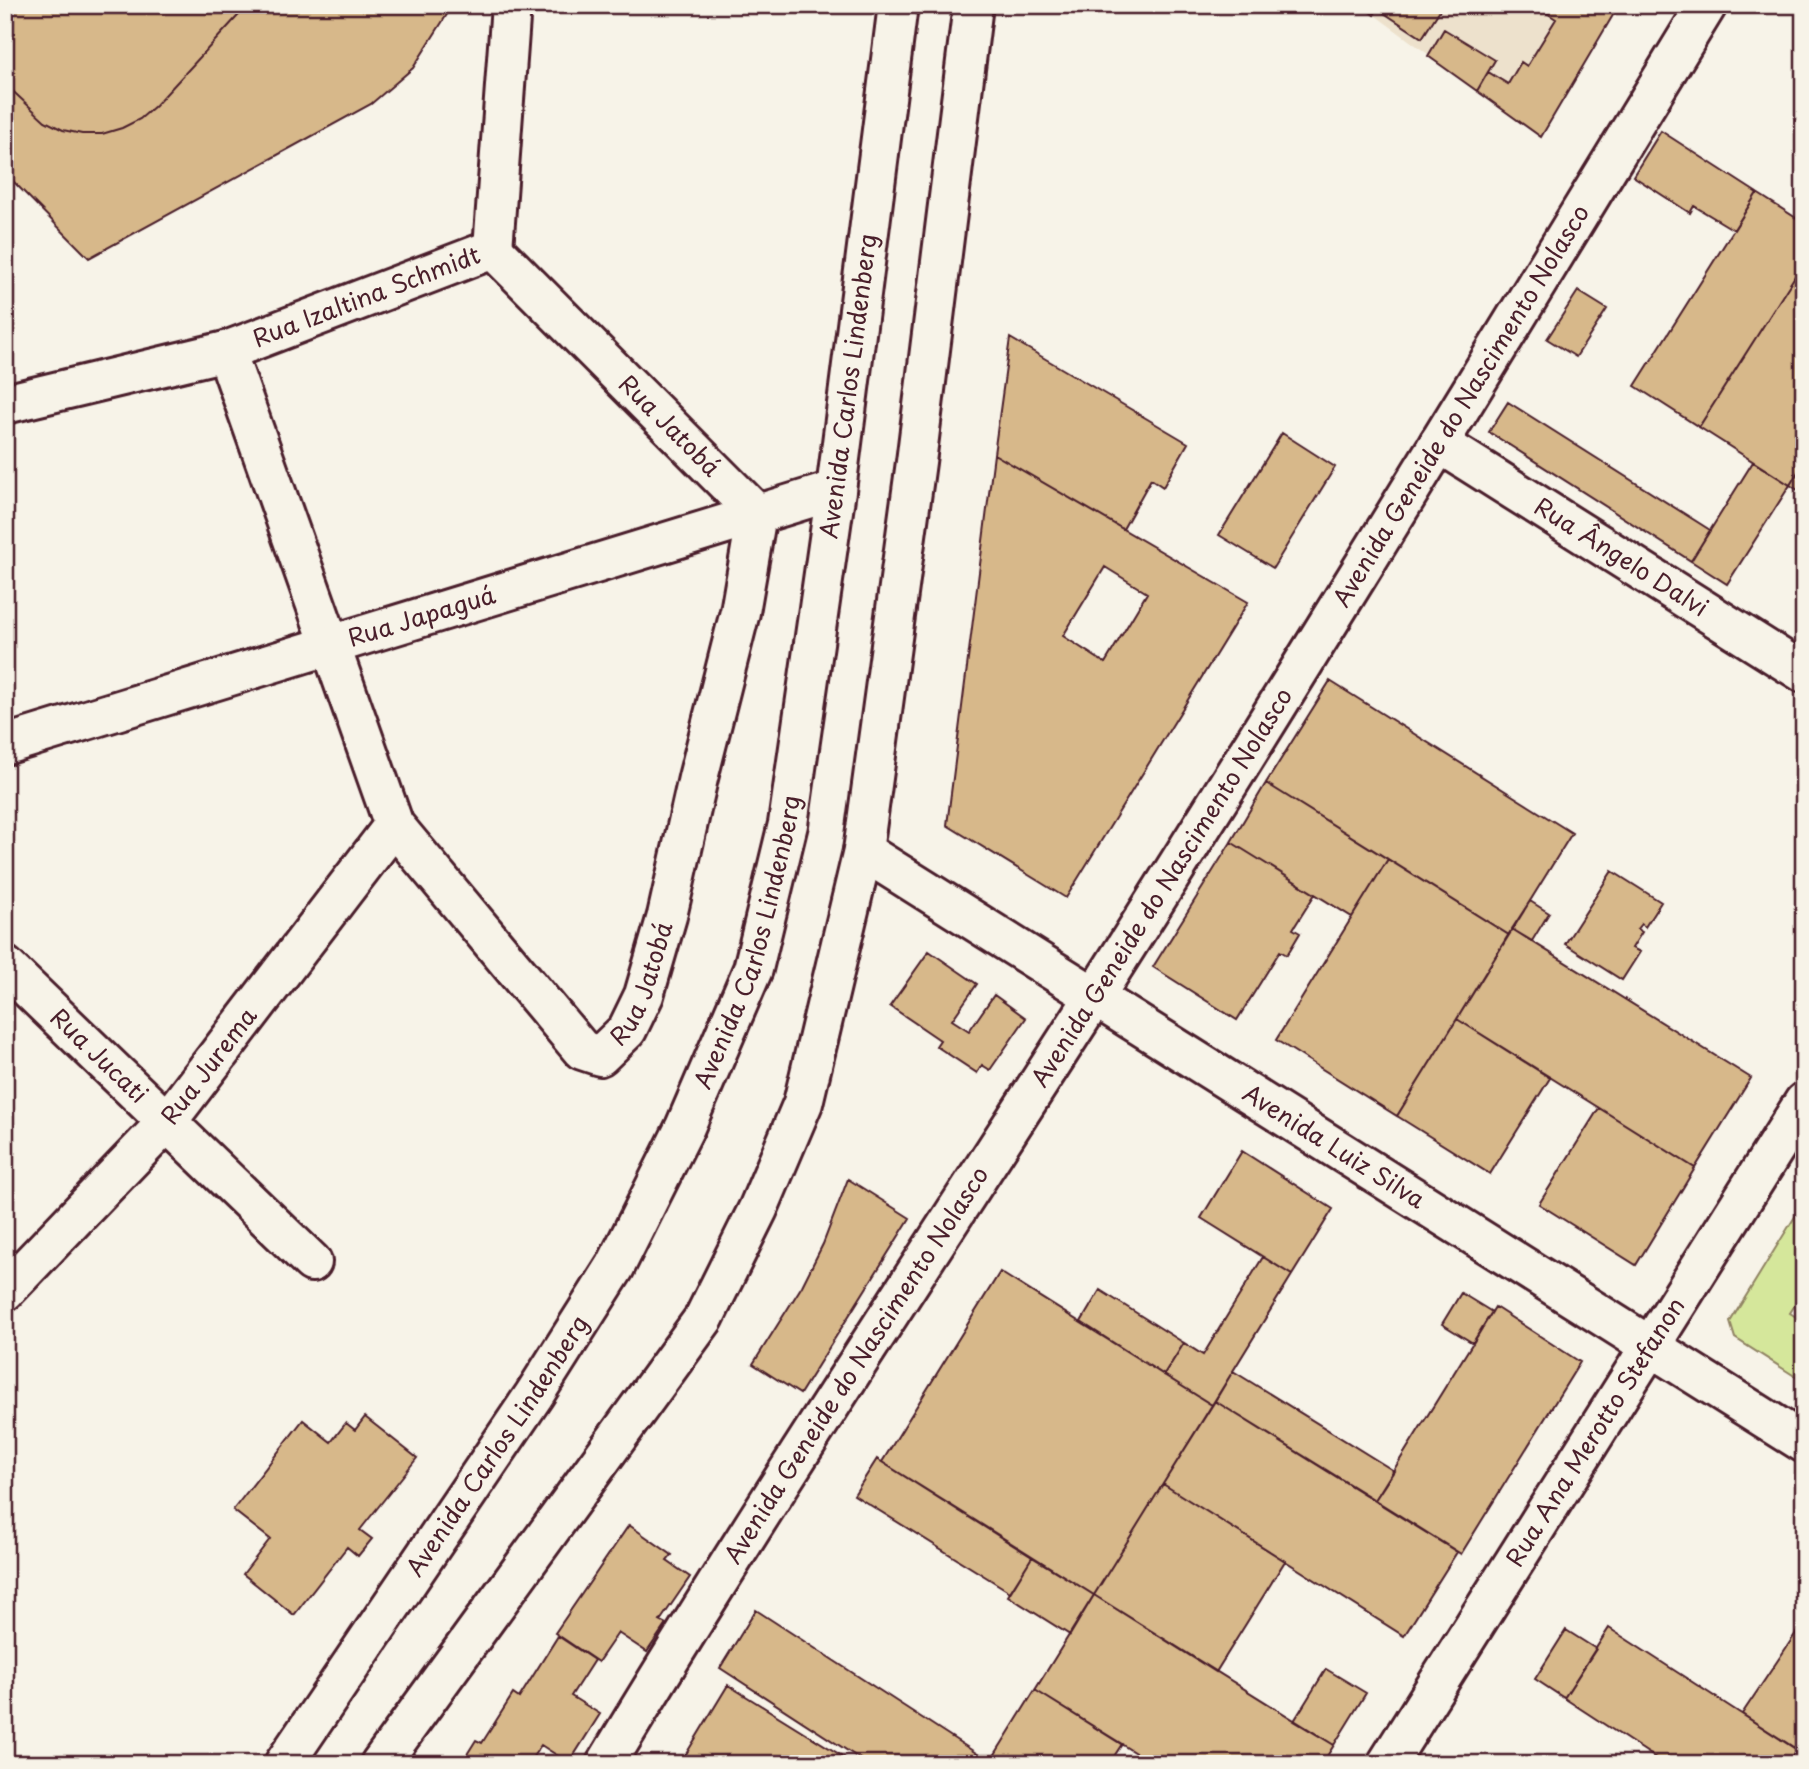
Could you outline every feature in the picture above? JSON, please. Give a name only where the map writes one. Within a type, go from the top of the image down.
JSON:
[{"type":"street","name":"Rua Izaltina Schmidt","points":[[5,404],[226,351],[493,249],[511,5]]},
{"type":"street","name":"Avenida Carlos Lindenberg","points":[[284,1764],[534,1395],[615,1267],[685,1127],[753,969],[788,824],[836,490],[898,5]]},
{"type":"street","points":[[380,1764],[704,1318],[758,1209],[803,1102],[863,851],[916,462],[973,5]]},
{"type":"street","name":"Avenida Geneide do Nascimento Nolasco","points":[[606,1764],[701,1606],[1095,995],[1439,443],[1707,5]]},
{"type":"street","name":"Rua Jatobá","points":[[226,351],[394,825],[582,1050],[600,1056],[627,1030],[644,995],[652,969],[740,612],[757,514],[493,249]]},
{"type":"street","name":"Rua Ângelo Dalvi","points":[[1439,443],[1804,674]]},
{"type":"street","name":"Rua Japaguá","points":[[5,745],[836,490]]},
{"type":"street","name":"Rua Jurema","points":[[5,1291],[166,1123],[394,825]]},
{"type":"street","name":"Avenida Luiz Silva","points":[[863,851],[1804,1443]]},
{"type":"street","name":"Rua Jucati","points":[[5,966],[312,1262]]},
{"type":"street","name":"Rua Ana Merotto Stefanon","points":[[1387,1764],[1804,1102]]},
{"type":"shaded area","points":[[1361,5],[1619,5],[1541,137]]},
{"type":"green space","points":[[1804,1202],[1804,1291],[1790,1313],[1804,1322],[1804,1382],[1735,1338],[1730,1322]]},
{"type":"building","points":[[5,5],[248,5],[140,119],[102,134],[82,134],[63,130],[45,121],[5,84]]},
{"type":"building","points":[[248,5],[453,5],[413,68],[371,104],[89,258],[5,173],[5,84],[45,121],[63,130],[102,134],[122,128],[140,119],[155,106]]},
{"type":"building","points":[[1361,5],[1380,5],[1374,15]]},
{"type":"building","points":[[1380,5],[1443,5],[1422,38],[1378,9]]},
{"type":"building","points":[[1545,5],[1619,5],[1541,137],[1477,91],[1488,72],[1508,84],[1521,62],[1527,66],[1556,19],[1542,10]]},
{"type":"building","points":[[1444,29],[1495,60],[1477,91],[1428,56]]},
{"type":"building","points":[[1661,131],[1757,193],[1734,230],[1694,206],[1690,213],[1633,176]]},
{"type":"building","points":[[1757,193],[1804,223],[1804,262],[1699,427],[1635,386]]},
{"type":"building","points":[[1804,262],[1804,462],[1790,485],[1699,427]]},
{"type":"building","points":[[1578,291],[1607,309],[1576,357],[1547,339]]},
{"type":"building","points":[[1010,338],[1188,443],[1163,487],[1151,479],[1123,529],[994,454]]},
{"type":"building","points":[[1508,402],[1710,530],[1691,561],[1489,432]]},
{"type":"building","points":[[1282,433],[1335,467],[1273,568],[1219,535]]},
{"type":"building","points":[[994,454],[1248,602],[1066,898],[947,825]],"holes":[[[1105,567],[1147,593],[1105,663],[1063,636]]]},
{"type":"building","points":[[1753,462],[1790,485],[1727,584],[1691,561]]},
{"type":"building","points":[[1804,462],[1804,494],[1790,485]]},
{"type":"building","points":[[1330,681],[1572,833],[1509,935],[1266,783]]},
{"type":"building","points":[[1266,783],[1388,859],[1352,917],[1231,842]]},
{"type":"building","points":[[1231,842],[1315,894],[1293,929],[1300,933],[1287,955],[1280,951],[1237,1020],[1153,967]]},
{"type":"building","points":[[1388,859],[1509,935],[1397,1116],[1276,1040]]},
{"type":"building","points":[[1612,871],[1661,902],[1645,927],[1641,924],[1637,929],[1642,932],[1632,948],[1640,952],[1622,980],[1565,944]]},
{"type":"building","points":[[1530,901],[1549,913],[1532,941],[1512,929]]},
{"type":"building","points":[[1512,929],[1751,1078],[1695,1168],[1457,1019]]},
{"type":"building","points":[[929,951],[977,984],[952,1020],[969,1031],[994,995],[1026,1018],[990,1070],[982,1065],[977,1073],[936,1046],[940,1040],[890,1006]]},
{"type":"building","points":[[1457,1019],[1550,1078],[1490,1174],[1397,1116]]},
{"type":"building","points":[[1599,1108],[1695,1168],[1636,1265],[1539,1204]]},
{"type":"building","points":[[1242,1151],[1333,1209],[1292,1275],[1201,1218]]},
{"type":"building","points":[[848,1179],[910,1218],[800,1394],[753,1364],[802,1286],[823,1244]]},
{"type":"building","points":[[1263,1257],[1292,1275],[1212,1405],[1164,1375],[1184,1343],[1203,1355]]},
{"type":"building","points":[[1000,1272],[1212,1405],[1094,1595],[882,1462]]},
{"type":"building","points":[[1100,1290],[1184,1343],[1164,1375],[1081,1322]]},
{"type":"building","points":[[1461,1293],[1492,1312],[1473,1343],[1442,1324]]},
{"type":"building","points":[[1495,1307],[1580,1362],[1461,1554],[1375,1500]]},
{"type":"building","points":[[1233,1371],[1394,1471],[1375,1500],[1215,1401]]},
{"type":"building","points":[[1215,1401],[1457,1552],[1404,1636],[1163,1484]]},
{"type":"building","points":[[365,1417],[417,1458],[360,1530],[372,1539],[358,1556],[347,1547],[294,1615],[243,1574],[270,1539],[233,1510],[303,1420],[331,1442],[346,1423],[355,1430]]},
{"type":"building","points":[[877,1459],[1032,1557],[1010,1592],[854,1495]]},
{"type":"building","points":[[1163,1484],[1285,1561],[1216,1672],[1094,1595]]},
{"type":"building","points":[[629,1525],[672,1555],[667,1561],[690,1577],[660,1621],[666,1624],[647,1652],[618,1633],[598,1662],[555,1633]]},
{"type":"building","points":[[1032,1557],[1094,1595],[1070,1635],[1008,1596]]},
{"type":"building","points":[[1094,1595],[1334,1745],[1322,1764],[1153,1764],[1035,1690]]},
{"type":"building","points":[[756,1610],[990,1762],[989,1764],[868,1764],[720,1668]]},
{"type":"building","points":[[1804,1621],[1804,1754],[1742,1714]]},
{"type":"building","points":[[1609,1628],[1797,1750],[1788,1764],[1665,1764],[1564,1698]]},
{"type":"building","points":[[1566,1630],[1596,1649],[1564,1698],[1535,1679]]},
{"type":"building","points":[[558,1636],[594,1660],[571,1696],[600,1714],[569,1763],[541,1745],[528,1764],[461,1764],[476,1740],[482,1743],[513,1694],[519,1698]]},
{"type":"building","points":[[1326,1669],[1366,1693],[1334,1745],[1294,1721]]},
{"type":"building","points":[[728,1685],[855,1764],[680,1764]]},
{"type":"building","points":[[1035,1690],[1122,1744],[1109,1764],[989,1764]]},
{"type":"building","points":[[1797,1750],[1804,1754],[1804,1764],[1788,1764]]}]
